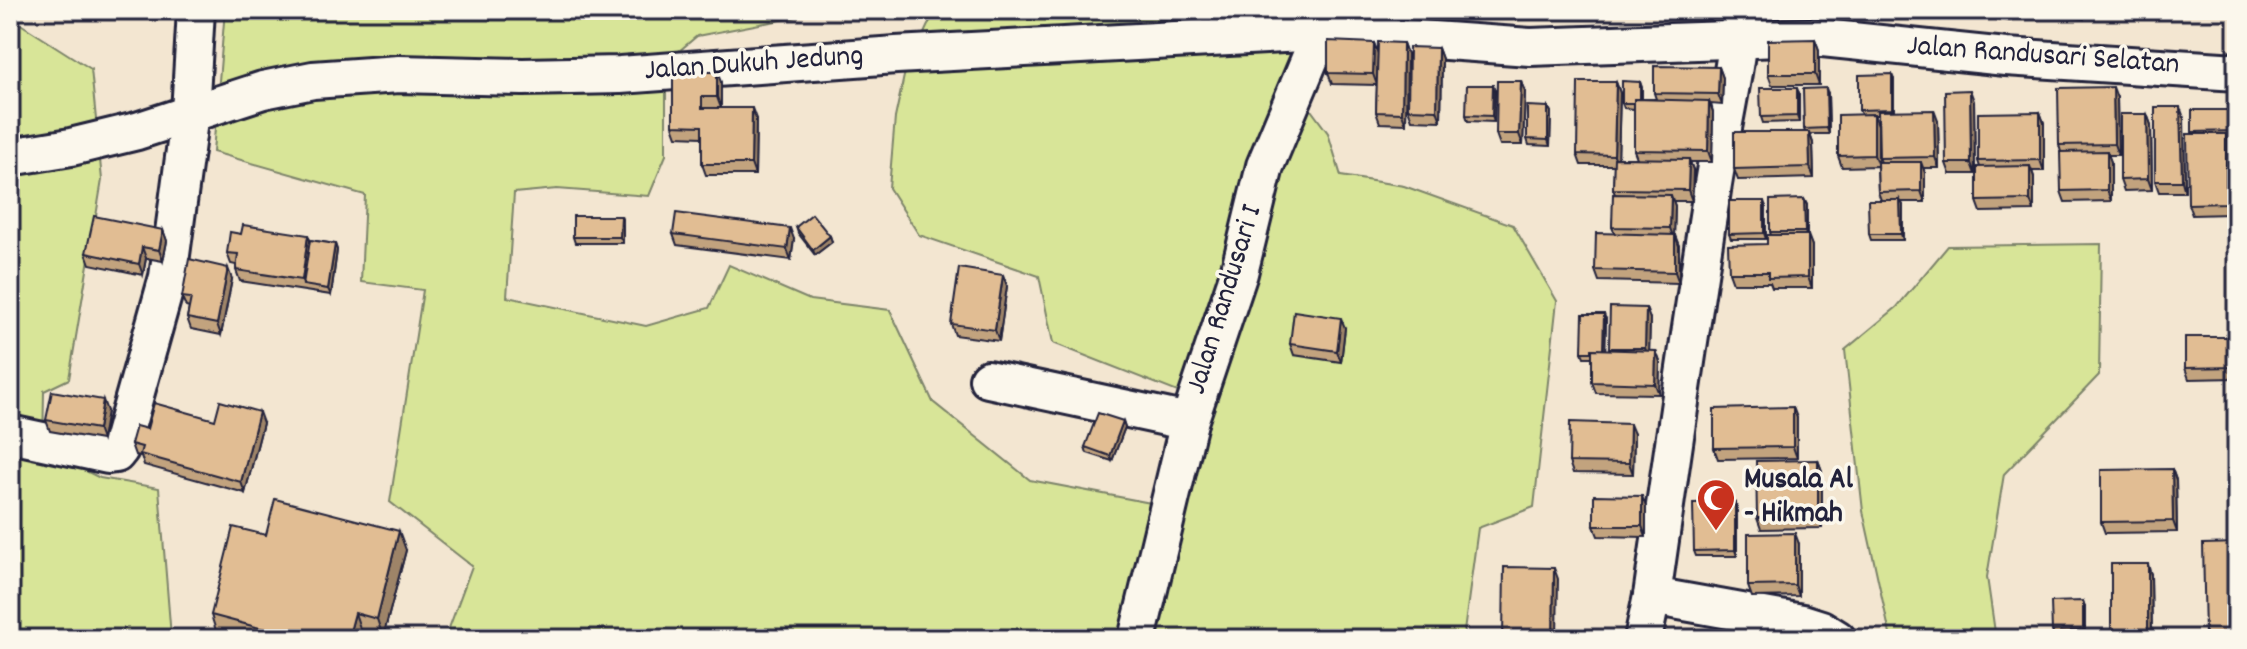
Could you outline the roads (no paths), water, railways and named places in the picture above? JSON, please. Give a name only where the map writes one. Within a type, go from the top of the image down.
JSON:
[{"type":"street","points":[[10,434],[108,455],[116,454],[120,449],[168,277],[190,113],[196,10]]},
{"type":"street","name":"Jalan Dukuh Jedung","points":[[10,157],[124,134],[263,90],[313,80],[385,75],[620,75],[1322,21]]},
{"type":"street","name":"Jalan Randusari Selatan","points":[[1322,21],[1530,47],[1740,25],[1813,37],[2006,57],[2237,72]]},
{"type":"street","name":"Jalan Randusari I","points":[[988,379],[1189,422],[1239,273],[1265,166],[1322,21]]},
{"type":"street","points":[[1643,639],[1740,25]]},
{"type":"street","points":[[1137,639],[1189,422]]},
{"type":"street","points":[[1652,596],[1802,623],[1821,629],[1837,639]]},
{"type":"place","name":"Musala Al - Hikmah","points":[[1716,532]]}]
